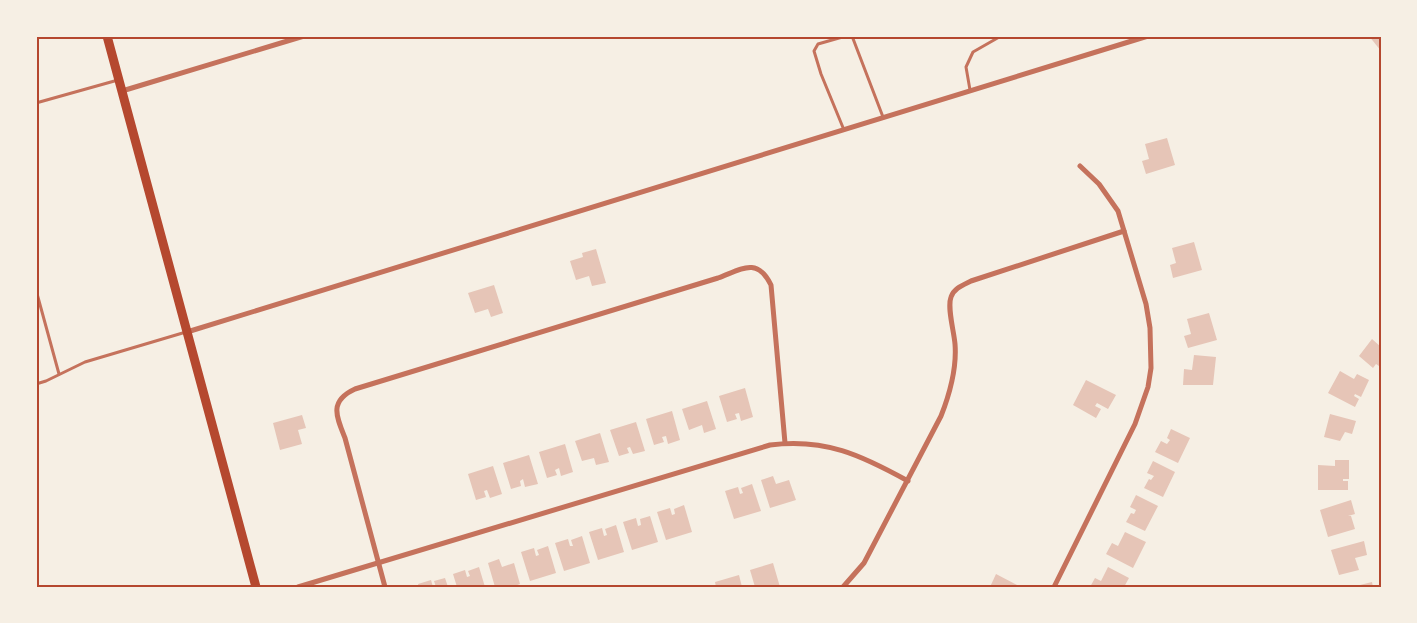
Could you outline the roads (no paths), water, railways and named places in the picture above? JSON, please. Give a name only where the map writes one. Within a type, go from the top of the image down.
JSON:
[{"type":"main road","points":[[107,36],[256,587]]},
{"type":"street","points":[[122,91],[304,36]]},
{"type":"street","points":[[187,332],[1148,36]]},
{"type":"street","points":[[1054,587],[1135,424],[1148,387],[1151,358],[1150,328],[1146,304],[1118,211],[1100,184],[1080,166]]},
{"type":"street","points":[[843,587],[864,563],[941,416],[950,389],[954,366],[955,347],[950,302],[954,290],[971,281],[1124,230]]},
{"type":"street","points":[[385,587],[345,438],[336,418],[339,401],[346,393],[355,389],[718,278],[742,268],[754,268],[767,276],[771,285],[785,443]]},
{"type":"street","points":[[298,587],[757,448],[785,443],[812,444],[838,449],[872,462],[908,481]]},
{"type":"lane","points":[[844,130],[821,74],[814,51],[818,44],[846,36]]},
{"type":"lane","points":[[852,36],[884,118]]},
{"type":"lane","points":[[970,91],[966,68],[973,52],[1001,36]]},
{"type":"lane","points":[[36,103],[119,80]]},
{"type":"lane","points":[[36,290],[59,374]]},
{"type":"lane","points":[[36,384],[85,362],[187,332]]}]
